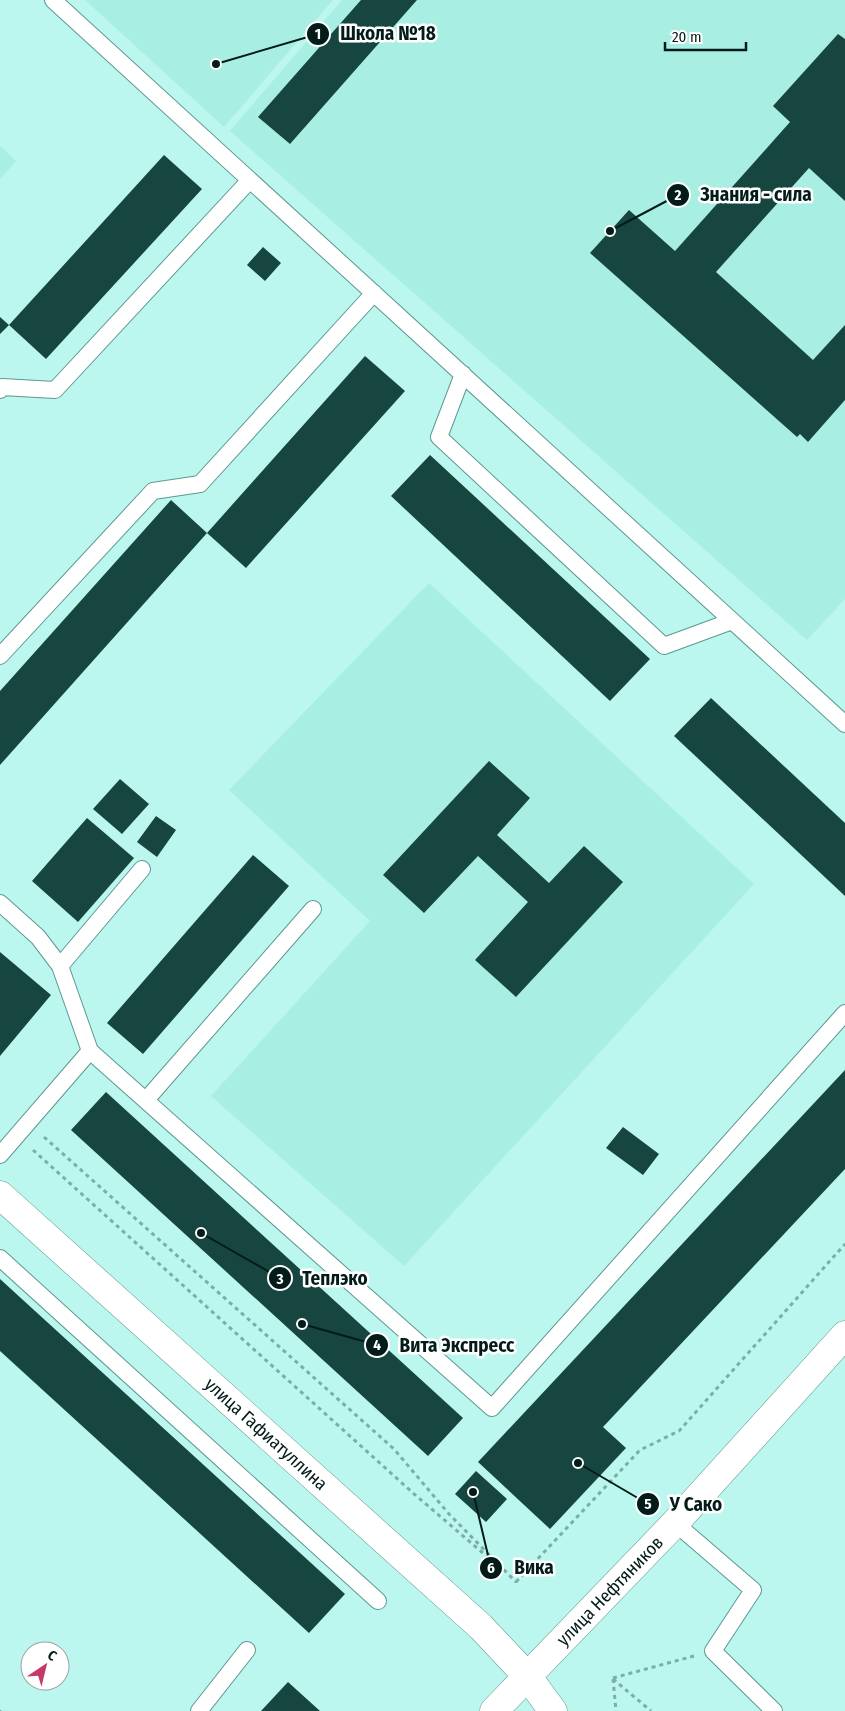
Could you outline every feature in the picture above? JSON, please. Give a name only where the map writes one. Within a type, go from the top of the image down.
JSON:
[{"type":"street","name":"улица Гафиатуллина","points":[[0,1195],[481,1628],[528,1677],[553,1711]]},
{"type":"street","name":"улица Нефтяников","points":[[494,1711],[675,1523],[845,1335]]},
{"type":"lane","points":[[53,0],[845,724]]},
{"type":"lane","points":[[0,390],[2,387],[55,390],[250,180]]},
{"type":"lane","points":[[0,656],[153,491],[200,484],[374,293]]},
{"type":"lane","points":[[463,374],[439,437],[664,646],[732,621]]},
{"type":"lane","points":[[60,966],[142,869]]},
{"type":"lane","points":[[0,903],[38,937],[60,966],[90,1051],[492,1408],[845,1013]]},
{"type":"lane","points":[[146,1100],[313,908]]},
{"type":"lane","points":[[0,1155],[90,1051]]},
{"type":"lane","points":[[0,1258],[378,1601]]},
{"type":"lane","points":[[675,1523],[753,1590],[713,1652],[774,1711]]},
{"type":"lane","points":[[199,1711],[247,1650]]},
{"type":"path","points":[[27,1122],[394,1449],[449,1514],[516,1582]]},
{"type":"path","points":[[16,1135],[413,1493],[516,1582]]},
{"type":"path","points":[[516,1582],[640,1450],[679,1431],[845,1244]]},
{"type":"path","points":[[612,1678],[713,1652]]},
{"type":"path","points":[[612,1678],[616,1711]]},
{"type":"path","points":[[612,1678],[651,1711]]},
{"type":"shaded area","points":[[85,0],[333,0],[224,127]]},
{"type":"shaded area","points":[[342,0],[845,0],[845,599],[807,640],[230,131]]},
{"type":"shaded area","points":[[0,146],[16,161],[0,179]]},
{"type":"shaded area","points":[[429,583],[754,884],[404,1266],[211,1096],[370,921],[229,790]]},
{"type":"building","points":[[361,0],[417,0],[290,144],[258,117]]},
{"type":"building","points":[[838,34],[845,39],[845,201],[809,168],[716,272],[813,360],[845,325],[845,400],[808,442],[800,434],[797,437],[590,253],[629,210],[675,251],[790,122],[773,106]]},
{"type":"building","points":[[164,155],[202,189],[46,359],[9,325]]},
{"type":"building","points":[[263,247],[281,263],[265,281],[247,265]]},
{"type":"building","points":[[0,317],[9,325],[0,334]]},
{"type":"building","points":[[365,356],[405,391],[246,568],[207,533]]},
{"type":"building","points":[[430,455],[650,659],[610,701],[391,496]]},
{"type":"building","points":[[171,500],[207,533],[0,765],[0,691]]},
{"type":"building","points":[[711,698],[845,823],[845,896],[674,736]]},
{"type":"building","points":[[489,761],[530,798],[497,835],[549,883],[584,846],[623,882],[516,997],[475,960],[528,902],[478,856],[424,913],[383,875]]},
{"type":"building","points":[[120,779],[149,804],[122,834],[93,809]]},
{"type":"building","points":[[156,816],[176,830],[157,857],[137,842]]},
{"type":"building","points":[[87,818],[134,858],[78,922],[32,881]]},
{"type":"building","points":[[253,855],[289,886],[143,1054],[107,1023]]},
{"type":"building","points":[[0,952],[51,995],[0,1056]]},
{"type":"building","points":[[845,1070],[845,1169],[603,1427],[626,1448],[550,1529],[478,1462]]},
{"type":"building","points":[[106,1092],[463,1418],[428,1456],[71,1130]]},
{"type":"building","points":[[623,1127],[659,1154],[643,1175],[606,1148]]},
{"type":"building","points":[[0,1279],[345,1594],[309,1633],[0,1351]]},
{"type":"building","points":[[476,1471],[507,1499],[486,1522],[455,1494]]},
{"type":"building","points":[[288,1682],[320,1711],[261,1711]]},
{"type":"place","name":"Школа №18","points":[[216,64]]},
{"type":"place","name":"Знания - сила","points":[[610,231]]},
{"type":"place","name":"Теплэко","points":[[201,1233]]},
{"type":"place","name":"Вита Экспресс","points":[[302,1324]]},
{"type":"place","name":"У Сако","points":[[578,1463]]},
{"type":"place","name":"Вика","points":[[473,1492]]}]
